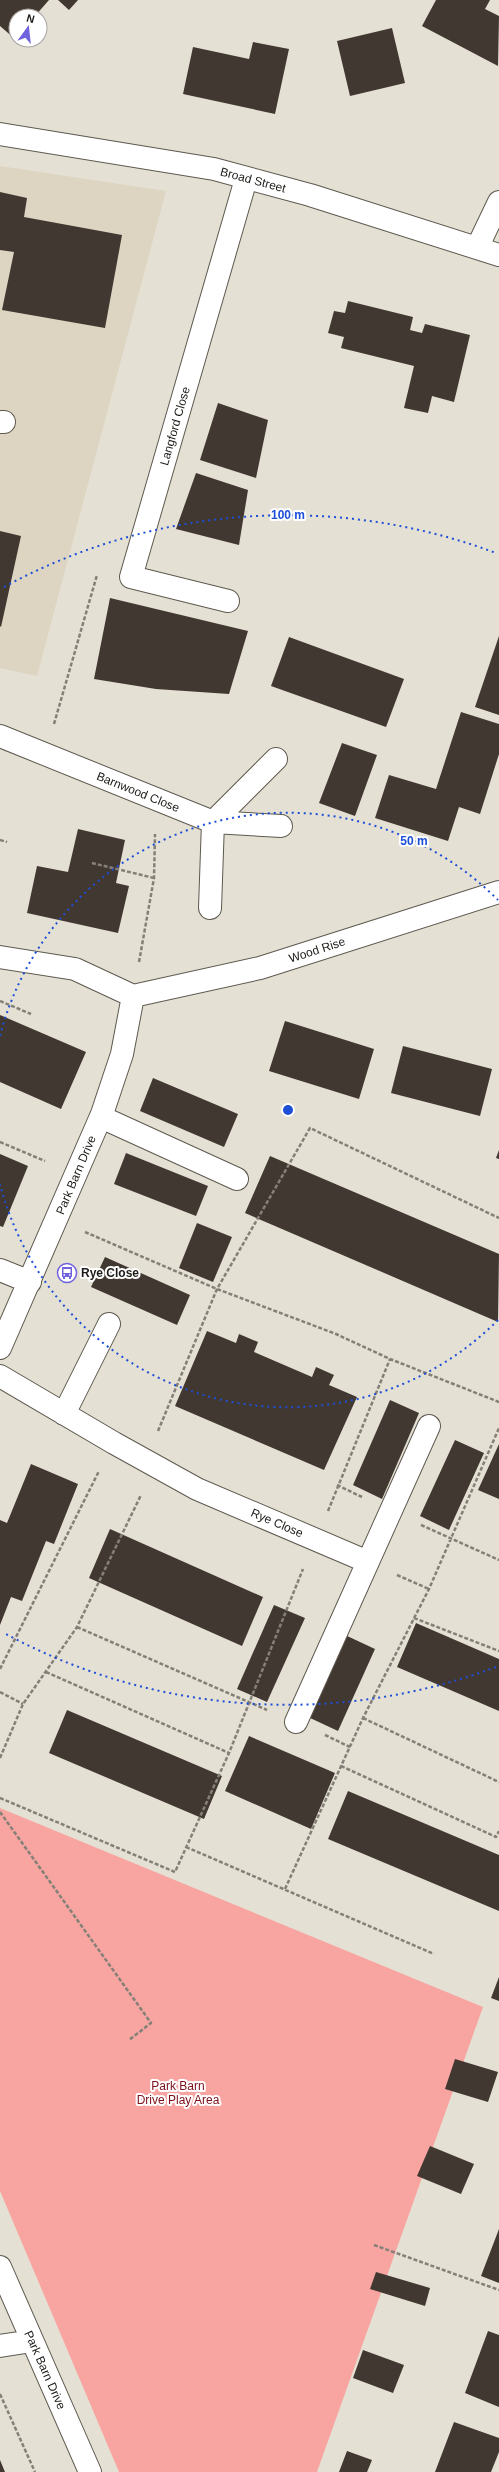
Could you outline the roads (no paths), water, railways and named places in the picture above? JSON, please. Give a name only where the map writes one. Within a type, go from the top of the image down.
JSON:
[{"type":"street","name":"Broad Street","points":[[0,134],[214,169],[246,179],[310,195],[499,255]]},
{"type":"street","name":"Langford Close","points":[[228,601],[131,578],[246,179]]},
{"type":"street","points":[[477,248],[499,202]]},
{"type":"street","name":"Barnwood Close","points":[[0,736],[213,822],[281,826]]},
{"type":"street","points":[[210,908],[213,822],[276,759]]},
{"type":"street","name":"Wood Rise","points":[[133,996],[260,968],[499,892]]},
{"type":"street","points":[[0,957],[75,968],[133,996]]},
{"type":"street","name":"Park Barn Drive","points":[[0,1348],[101,1117],[122,1054],[133,996]]},
{"type":"street","points":[[101,1117],[237,1179]]},
{"type":"street","points":[[0,1270],[30,1282]]},
{"type":"street","points":[[64,1414],[109,1324]]},
{"type":"street","name":"Rye Close","points":[[0,1376],[197,1489],[368,1562]]},
{"type":"street","points":[[296,1722],[429,1426]]},
{"type":"street","name":"Park Barn Drive","points":[[0,2267],[90,2472]]},
{"type":"street","points":[[0,2346],[32,2341]]},
{"type":"place","name":"Rye Close","points":[[67,1273]]},
{"type":"park label","name":"Park Barn Drive Play Area","points":[[178,2093]]}]
